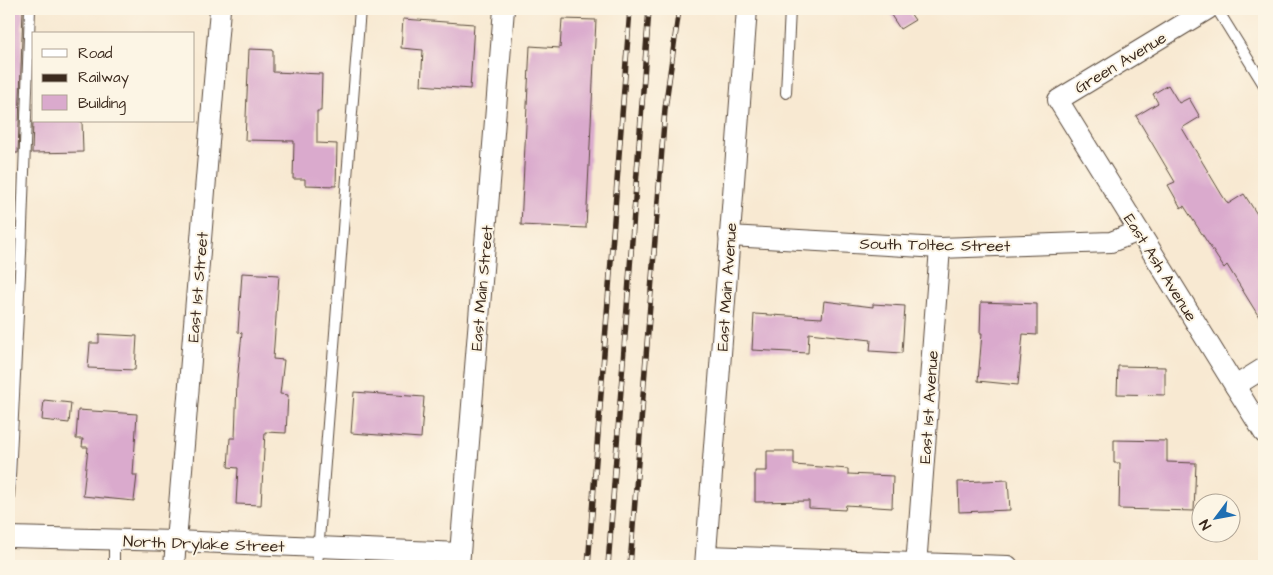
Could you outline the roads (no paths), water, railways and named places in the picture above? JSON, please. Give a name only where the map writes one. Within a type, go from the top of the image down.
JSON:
[{"type":"street","name":"East 1st Street","points":[[174,566],[220,9]]},
{"type":"street","name":"East Main Street","points":[[459,560],[504,9]]},
{"type":"street","name":"East Main Avenue","points":[[705,561],[747,9]]},
{"type":"street","name":"Green Avenue","points":[[1058,100],[1208,9]]},
{"type":"street","name":"East Ash Avenue","points":[[1058,100],[1264,433]]},
{"type":"street","name":"South Toltec Street","points":[[729,236],[940,248],[1111,242],[1139,231]]},
{"type":"street","name":"East 1st Avenue","points":[[916,565],[940,248]]},
{"type":"street","points":[[1235,386],[1264,368]]},
{"type":"street","name":"North Drylake Street","points":[[9,537],[176,541],[318,557],[459,560]]},
{"type":"street","points":[[705,561],[1008,566]]},
{"type":"lane","points":[[9,497],[30,9]]},
{"type":"lane","points":[[318,557],[360,9]]},
{"type":"lane","points":[[786,93],[790,9]]},
{"type":"lane","points":[[1217,9],[1264,85]]},
{"type":"lane","points":[[114,539],[114,566]]},
{"type":"railway","points":[[588,566],[630,9]]},
{"type":"railway","points":[[608,566],[649,9]]},
{"type":"railway","points":[[630,566],[665,109],[679,9]]}]
